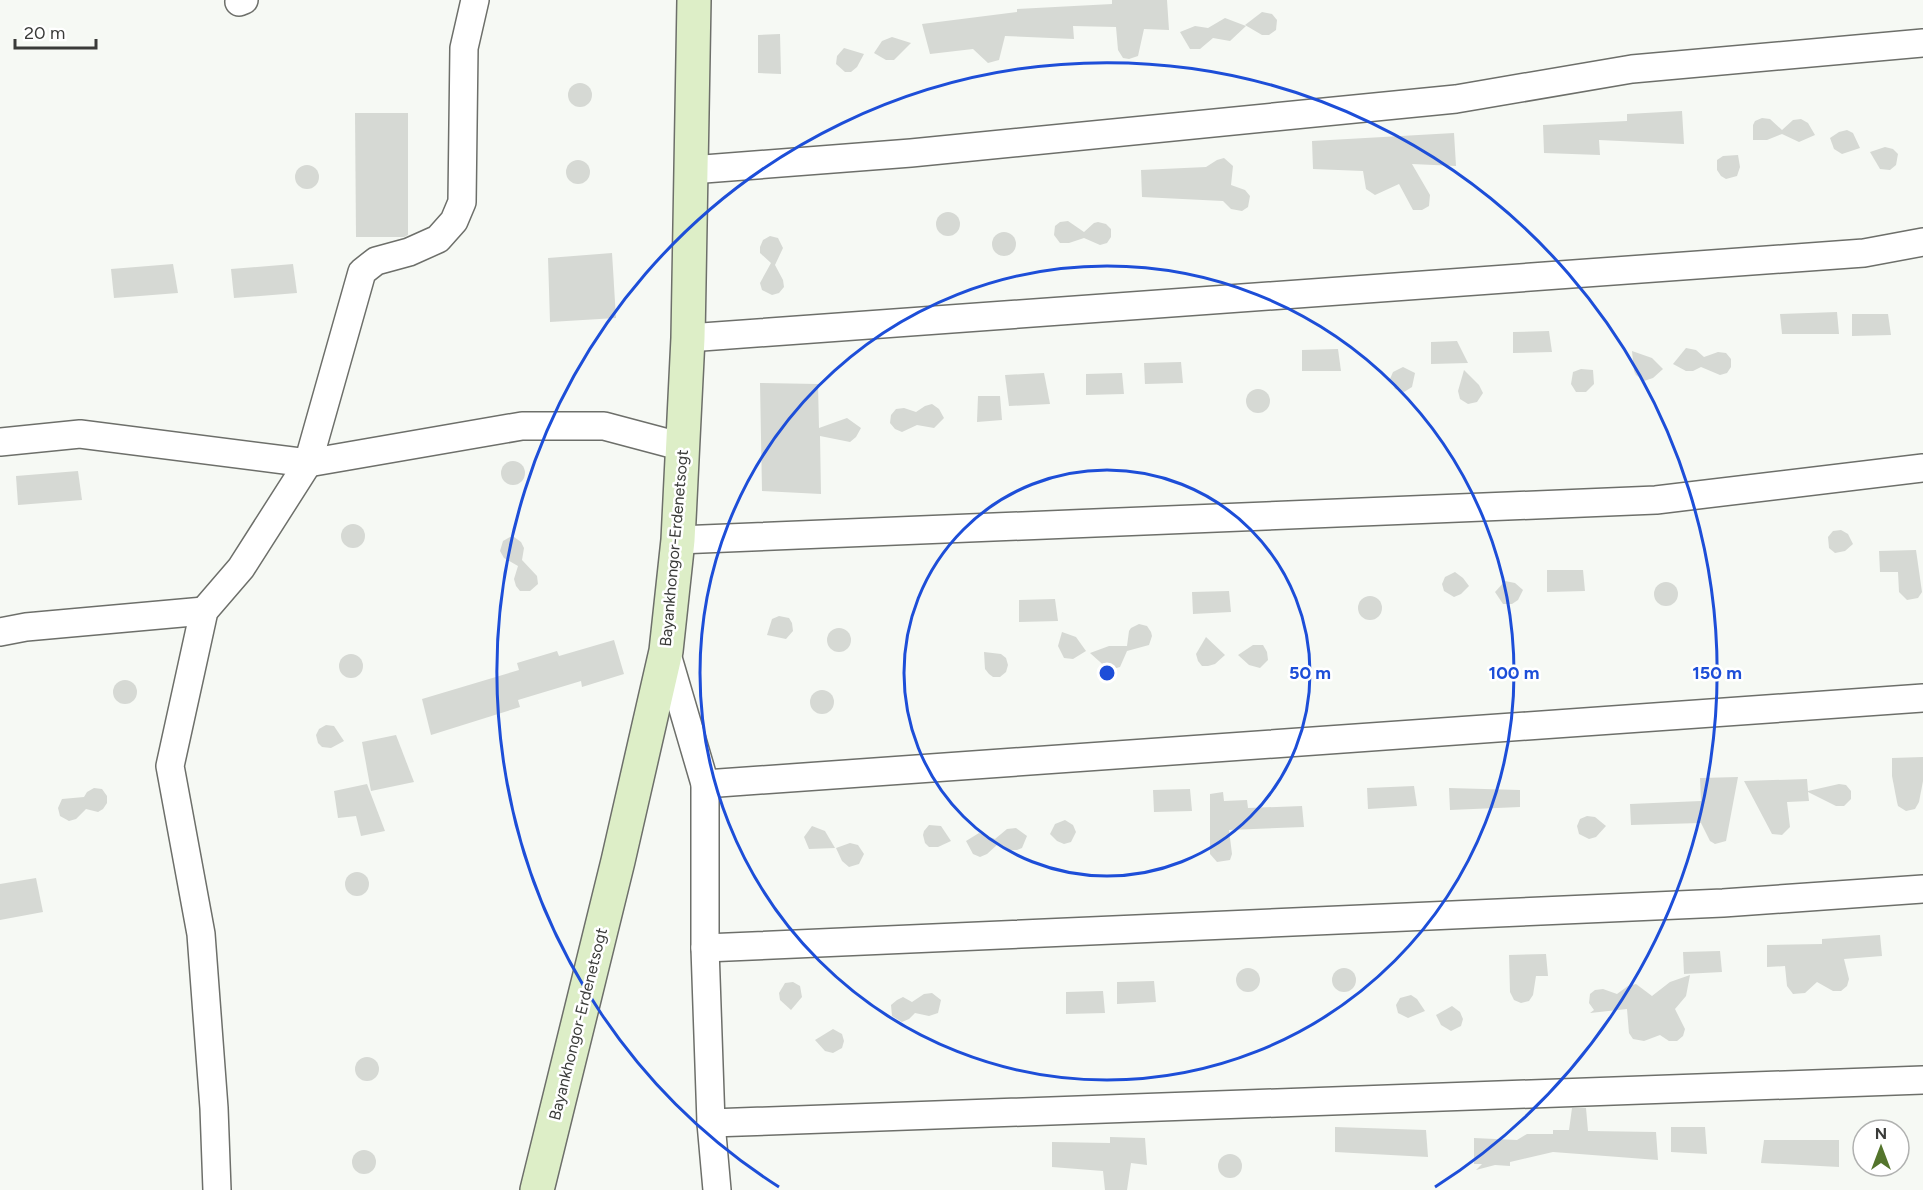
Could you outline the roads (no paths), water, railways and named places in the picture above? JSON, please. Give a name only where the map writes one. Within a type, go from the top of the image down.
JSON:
[{"type":"street","points":[[217,1190],[214,1108],[201,934],[170,766],[204,611],[241,568],[309,463],[363,272],[376,261],[409,252],[438,239],[454,221],[462,202],[464,48],[475,0]]},
{"type":"street","name":"Bayankhongor-Erdenetsogt","points":[[541,1176],[666,651],[678,540],[688,338],[694,0]]},
{"type":"street","points":[[691,170],[911,153],[1456,99],[1632,69],[1923,43]]},
{"type":"street","points":[[688,338],[1864,254],[1923,242]]},
{"type":"street","points":[[0,442],[80,434],[309,463],[522,426],[604,426],[683,447]]},
{"type":"street","points":[[678,540],[1656,500],[1923,468]]},
{"type":"street","points":[[0,632],[204,611]]},
{"type":"street","points":[[666,651],[705,784],[705,948],[711,1124],[717,1190]]},
{"type":"street","points":[[705,784],[1923,698]]},
{"type":"street","points":[[705,948],[1723,903],[1923,889]]},
{"type":"street","points":[[711,1124],[1923,1080]]},
{"type":"street","points":[[526,1190],[541,1176]]}]
